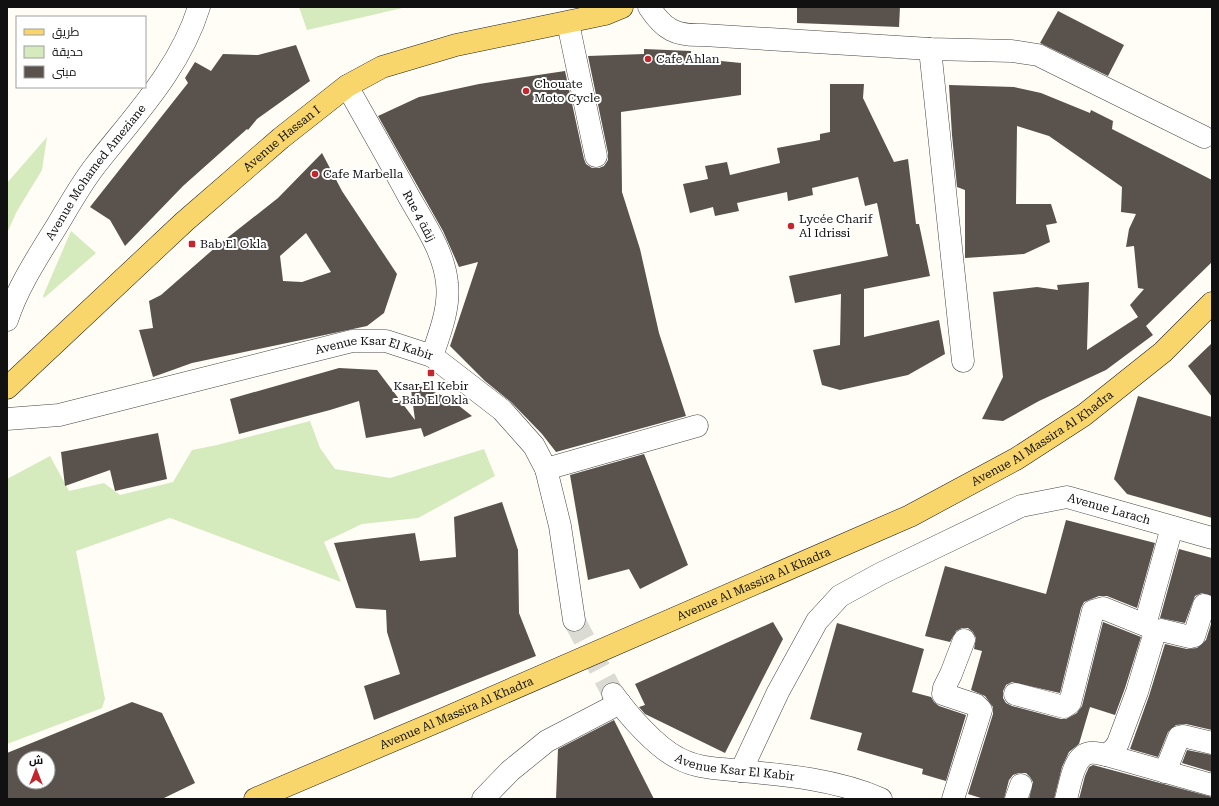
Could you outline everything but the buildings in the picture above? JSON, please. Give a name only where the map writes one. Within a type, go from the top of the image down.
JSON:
[{"type":"main road","name":"Avenue Hassan I","points":[[7,388],[184,222],[281,138],[347,86],[382,67],[456,46],[605,14],[622,7]]},
{"type":"main road","name":"Avenue Al Massira Al Khadra","points":[[256,799],[910,516],[1016,459],[1084,416],[1163,352],[1212,303]]},
{"type":"street","name":"Avenue Mohamed Ameziane","points":[[7,320],[13,303],[53,231],[95,166],[138,113],[168,71],[194,23],[199,7]]},
{"type":"street","points":[[649,7],[659,23],[684,36],[703,35],[930,49],[1012,51],[1038,55],[1204,137]]},
{"type":"street","points":[[568,23],[596,156]]},
{"type":"street","points":[[930,49],[964,361]]},
{"type":"street","name":"Rue 4 زنقة","points":[[347,86],[430,234],[443,262],[448,283],[446,308],[443,325],[432,356]]},
{"type":"street","name":"Avenue Ksar El Kabir","points":[[7,419],[59,415],[352,342],[386,342],[432,356],[502,410],[534,446],[546,469],[560,526],[574,620]]},
{"type":"street","points":[[546,469],[697,426]]},
{"type":"street","name":"Avenue Larach","points":[[741,771],[778,692],[817,621],[840,596],[964,534],[1021,506],[1067,497],[1172,528],[1212,538]]},
{"type":"street","points":[[1106,755],[1114,750],[1118,743],[1137,692],[1154,635],[1151,628],[1172,528]]},
{"type":"street","points":[[1015,694],[1064,707],[1070,703],[1083,647],[1093,611],[1096,609],[1103,608],[1151,628],[1190,637],[1194,636],[1204,605]]},
{"type":"street","points":[[953,799],[981,710],[976,705],[943,694],[944,688],[964,640]]},
{"type":"street","name":"Avenue Ksar El Kabir","points":[[483,799],[510,771],[547,741],[616,699],[652,738],[677,758],[701,768],[741,771],[830,783],[866,792],[881,799]]},
{"type":"street","points":[[1165,772],[1179,736],[1212,743]]},
{"type":"street","points":[[1066,799],[1074,770],[1084,755],[1092,753],[1106,755],[1212,785]]},
{"type":"green space","points":[[299,7],[407,7],[307,30]]},
{"type":"green space","points":[[47,137],[42,170],[17,211],[7,233],[7,183]]},
{"type":"green space","points":[[71,231],[96,253],[44,298],[43,296]]},
{"type":"green space","points":[[310,421],[320,448],[335,469],[390,478],[484,449],[495,476],[418,518],[362,524],[324,542],[341,582],[170,518],[76,551],[105,699],[102,708],[7,744],[7,479],[50,456],[69,491],[104,483],[120,495],[173,482],[192,450]]},
{"type":"tunnel","points":[[574,620],[613,694]]},
{"type":"place","name":"Cafe Ahlan","points":[[648,59]]},
{"type":"place","name":"Chouate Moto Cycle","points":[[526,91]]},
{"type":"place","name":"Cafe Marbella","points":[[315,174]]},
{"type":"place","name":"Lycée Charif Al Idrissi","points":[[791,226]]},
{"type":"place","name":"Bab El Okla","points":[[192,244]]},
{"type":"place","name":"Ksar El Kebir - Bab El Okla","points":[[431,373]]}]
